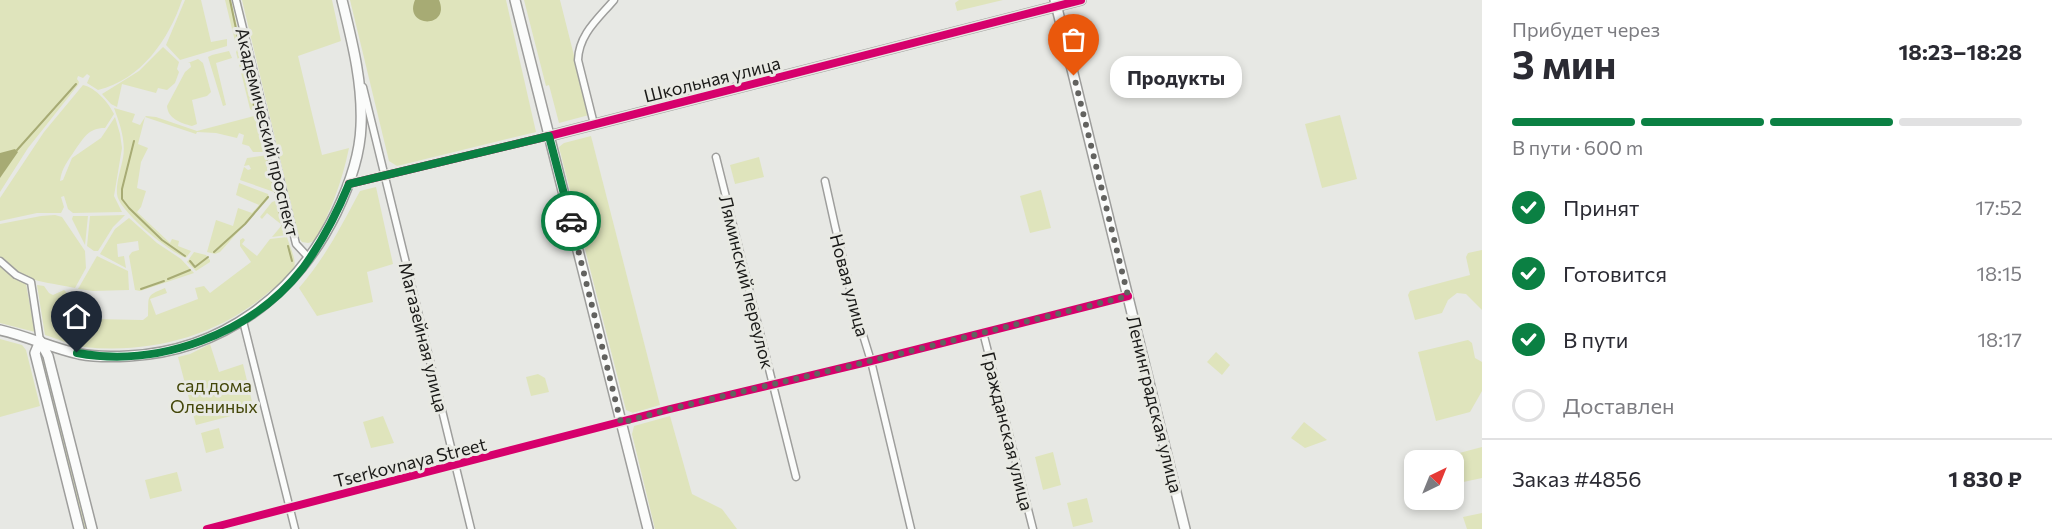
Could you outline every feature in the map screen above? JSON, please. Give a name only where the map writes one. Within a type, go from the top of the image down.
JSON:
[{"type":"street","name":"Академический проспект","points":[[236,0],[296,244],[309,258]]},
{"type":"street","points":[[0,330],[79,354],[103,356],[160,352],[189,345],[243,321],[290,282],[330,226],[349,184],[359,146],[361,104],[357,61],[342,0]]},
{"type":"street","points":[[515,0],[648,529]]},
{"type":"street","points":[[594,124],[578,60],[579,53],[585,33],[614,0]]},
{"type":"street","name":"Школьная улица","points":[[349,184],[549,136],[1056,3],[1081,0]]},
{"type":"street","name":"Ленинградская улица","points":[[1056,3],[1185,529]]},
{"type":"street","name":"Магазейная улица","points":[[357,61],[471,529]]},
{"type":"street","points":[[359,146],[368,140],[377,145]]},
{"type":"street","name":"Ляминский переулок","points":[[716,157],[796,477]]},
{"type":"street","name":"Новая улица","points":[[825,181],[854,306],[871,361],[910,529]]},
{"type":"street","points":[[0,261],[16,275],[31,282],[40,341],[48,356],[92,529]]},
{"type":"street","name":"Tserkovnaya Street","points":[[207,529],[772,384],[1128,296]]},
{"type":"street","points":[[243,321],[295,529]]},
{"type":"street","name":"Гражданская улица","points":[[983,332],[1034,529]]},
{"type":"street","points":[[40,341],[35,353],[79,529]]},
{"type":"green space","points":[[0,0],[182,0],[161,43],[140,67],[127,77],[98,90],[87,83],[90,76],[87,74],[83,78],[78,76],[78,85],[28,148],[0,192]]},
{"type":"green space","points":[[185,0],[201,0],[211,42],[227,39],[227,46],[180,60],[166,45]]},
{"type":"green space","points":[[225,0],[231,0],[241,43],[235,41]]},
{"type":"green space","points":[[242,0],[332,0],[341,41],[298,56],[322,155],[349,148],[335,196],[315,241],[302,242],[299,238]]},
{"type":"green space","points":[[350,0],[506,0],[536,132],[397,166],[389,161]]},
{"type":"green space","points":[[524,0],[560,0],[589,115],[559,123],[549,85],[546,86]]},
{"type":"green space","points":[[959,0],[1003,0],[957,11],[955,3]]},
{"type":"green space","points":[[163,47],[179,62],[177,69],[179,72],[175,83],[167,90],[158,88],[156,93],[122,84],[117,107],[111,104],[102,94],[139,71]]},
{"type":"green space","points":[[242,47],[257,111],[255,112],[250,109],[236,52]]},
{"type":"green space","points":[[229,51],[232,58],[216,63],[226,105],[223,106],[208,57]]},
{"type":"green space","points":[[198,59],[203,63],[211,92],[207,96],[192,100],[197,124],[192,126],[172,117],[167,106],[185,72],[191,67],[188,63]]},
{"type":"green space","points":[[83,85],[101,96],[114,114],[105,128],[94,130],[84,138],[66,164],[60,181],[63,180],[72,158],[101,138],[115,117],[122,148],[114,196],[122,212],[73,213],[68,209],[64,196],[61,197],[64,207],[61,213],[37,213],[0,221],[0,198],[44,132]]},
{"type":"green space","points":[[114,108],[135,114],[132,122],[140,125],[145,117],[138,144],[148,148],[141,162],[137,188],[146,191],[137,212],[170,243],[172,239],[179,241],[178,246],[191,251],[186,258],[146,230],[120,201],[117,189],[124,145]]},
{"type":"green space","points":[[258,115],[267,152],[253,152],[249,146],[242,144],[244,135],[239,133],[237,138],[216,133],[197,132],[196,134],[145,117],[156,117],[197,131]]},
{"type":"green space","points":[[1340,115],[1357,179],[1322,188],[1305,124]]},
{"type":"green space","points":[[591,136],[660,405],[633,413],[626,410],[559,147],[564,143]]},
{"type":"green space","points":[[268,155],[277,193],[240,180],[244,167],[251,169],[249,165],[244,166],[247,158]]},
{"type":"green space","points":[[759,157],[764,177],[735,184],[730,165]]},
{"type":"green space","points":[[239,183],[268,194],[269,198],[220,252],[215,254],[207,252],[216,220],[233,226],[238,208],[252,213],[259,205],[236,195]]},
{"type":"green space","points":[[376,187],[393,264],[367,272],[373,302],[317,316],[299,288],[325,253],[360,191]]},
{"type":"green space","points":[[1041,190],[1051,228],[1030,233],[1020,196]]},
{"type":"green space","points":[[278,200],[287,235],[272,237],[282,225],[267,213],[262,219],[260,217],[272,202]]},
{"type":"green space","points":[[55,215],[62,217],[85,251],[86,268],[75,288],[34,280],[9,266],[0,257],[0,224]]},
{"type":"green space","points":[[125,215],[113,227],[98,251],[87,246],[90,216]]},
{"type":"green space","points":[[73,216],[88,216],[85,245],[72,219]]},
{"type":"green space","points":[[129,218],[157,243],[181,259],[194,273],[140,291],[135,290],[129,256],[132,252],[139,250],[138,241],[117,244],[118,257],[124,256],[126,268],[100,254],[115,229]]},
{"type":"green space","points":[[287,237],[295,265],[289,275],[245,310],[202,332],[156,345],[108,349],[79,346],[45,335],[37,285],[44,286],[53,295],[64,290],[93,319],[143,320],[148,316],[149,298],[154,293],[165,288],[167,293],[150,299],[156,315],[198,299],[195,288],[204,286],[210,293],[251,262],[240,246],[240,240],[243,238],[245,240],[242,244],[257,256],[270,239]]},
{"type":"green space","points":[[1482,250],[1482,310],[1466,294],[1457,293],[1448,300],[1442,313],[1415,320],[1408,295],[1410,291],[1470,275],[1466,257],[1468,253]]},
{"type":"green space","points":[[194,252],[206,255],[210,260],[196,271],[187,262]]},
{"type":"green space","points":[[97,256],[128,271],[129,290],[78,289]]},
{"type":"green space","points":[[0,266],[26,284],[35,332],[0,323]]},
{"type":"green space","points":[[0,339],[22,345],[26,350],[40,406],[0,417]]},
{"type":"green space","points":[[1468,340],[1472,343],[1475,358],[1482,362],[1482,391],[1470,412],[1436,421],[1418,352]]},
{"type":"green space","name":"сад дома Олениных","points":[[210,344],[219,372],[243,364],[254,410],[196,425],[178,357]]},
{"type":"green space","points":[[1216,352],[1230,365],[1222,375],[1207,362]]},
{"type":"green space","points":[[45,358],[88,529],[81,529],[39,359]]},
{"type":"green space","points":[[538,374],[545,378],[549,392],[531,396],[526,377]]},
{"type":"green space","points":[[383,416],[394,443],[371,448],[363,422]]},
{"type":"green space","points":[[670,416],[692,494],[722,509],[737,529],[655,529],[632,434],[634,426]]},
{"type":"green space","points":[[1304,422],[1327,440],[1305,448],[1291,438]]},
{"type":"green space","points":[[219,428],[224,448],[206,453],[201,433]]},
{"type":"green space","points":[[1482,447],[1482,478],[1464,482],[1464,452]]},
{"type":"green space","points":[[1053,452],[1061,485],[1043,490],[1035,457]]},
{"type":"green space","points":[[177,472],[182,491],[150,499],[145,480]]},
{"type":"green space","points":[[1087,498],[1093,522],[1073,527],[1067,503]]},
{"type":"green space","points":[[1482,513],[1482,529],[1467,529],[1463,517]]},
{"type":"shaded area","points":[[415,0],[439,0],[441,9],[439,16],[434,20],[420,20],[415,16],[413,9]]},
{"type":"shaded area","points":[[15,149],[18,152],[0,178],[0,153]]},
{"type":"waterway","points":[[230,0],[239,43]]},
{"type":"waterway","points":[[241,51],[255,110]]},
{"type":"waterway","points":[[17,150],[76,84]]},
{"type":"waterway","points":[[257,119],[265,150]]},
{"type":"waterway","points":[[134,141],[122,189],[122,199],[162,240],[185,256]]},
{"type":"waterway","points":[[267,157],[275,192]]},
{"type":"waterway","points":[[214,252],[245,224],[268,197]]},
{"type":"waterway","points":[[277,202],[285,235]]},
{"type":"waterway","points":[[288,246],[292,261]]},
{"type":"waterway","points":[[190,261],[195,267],[208,257]]},
{"type":"waterway","points":[[168,279],[190,270]]},
{"type":"waterway","points":[[141,289],[164,281]]},
{"type":"cycle path","points":[[349,184],[549,136],[1081,0]]},
{"type":"cycle path","points":[[207,529],[670,409],[1128,296]]},
{"type":"way so far","points":[[571,221],[621,423],[1128,296],[1074,76]]},
{"type":"place","name":"Продукты","points":[[1074,76]]},
{"type":"route","points":[[77,353],[115,356],[171,350],[196,342],[243,321],[274,297],[302,268],[330,226],[349,184],[549,136],[571,221]]}]
